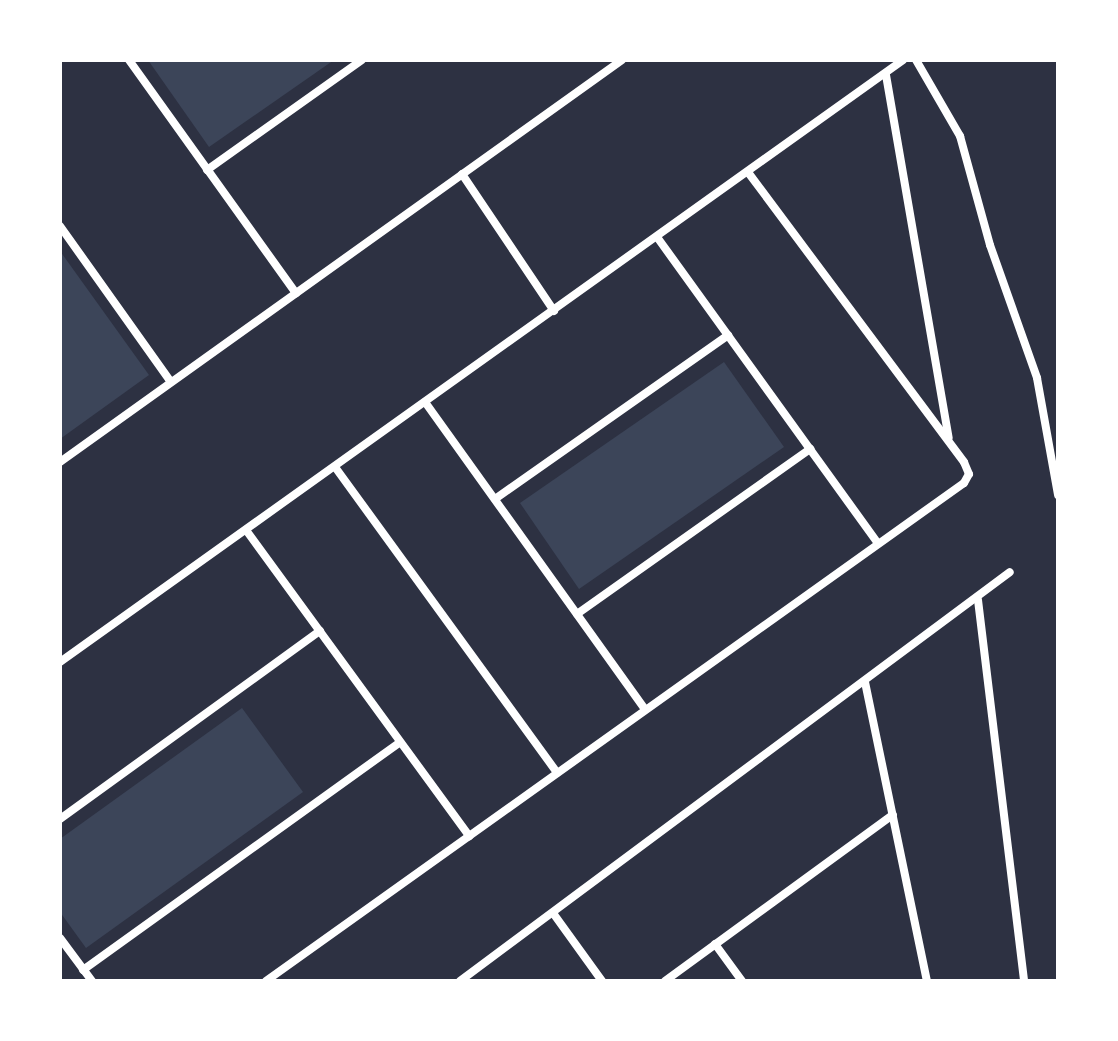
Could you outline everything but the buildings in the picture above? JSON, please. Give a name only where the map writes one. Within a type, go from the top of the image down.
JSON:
[{"type":"street","points":[[129,60],[296,293]]},
{"type":"street","points":[[207,170],[362,60]]},
{"type":"street","points":[[60,462],[622,60]]},
{"type":"street","points":[[60,662],[903,60]]},
{"type":"street","points":[[916,60],[960,136],[990,245],[1037,378],[1058,495]]},
{"type":"street","points":[[886,75],[950,442]]},
{"type":"street","points":[[266,981],[964,483],[969,474],[950,442],[748,172]]},
{"type":"street","points":[[462,174],[554,311]]},
{"type":"street","points":[[60,226],[171,382]]},
{"type":"street","points":[[657,237],[878,543]]},
{"type":"street","points":[[495,499],[728,335]]},
{"type":"street","points":[[425,402],[645,709]]},
{"type":"street","points":[[577,614],[810,449]]},
{"type":"street","points":[[335,467],[557,773]]},
{"type":"street","points":[[246,530],[469,836]]},
{"type":"street","points":[[460,981],[978,600],[1010,572]]},
{"type":"street","points":[[978,600],[1024,981]]},
{"type":"street","points":[[60,819],[320,631]]},
{"type":"street","points":[[865,682],[927,981]]},
{"type":"street","points":[[83,970],[400,742]]},
{"type":"street","points":[[665,981],[893,815]]},
{"type":"street","points":[[553,913],[602,981]]},
{"type":"street","points":[[60,938],[92,981]]},
{"type":"street","points":[[715,944],[742,981]]},
{"type":"shaded area","points":[[148,60],[334,60],[209,147]]},
{"type":"shaded area","points":[[60,251],[149,375],[60,439]]},
{"type":"shaded area","points":[[724,362],[784,447],[579,589],[520,503]]},
{"type":"shaded area","points":[[242,708],[303,792],[86,948],[60,912],[60,839]]}]
